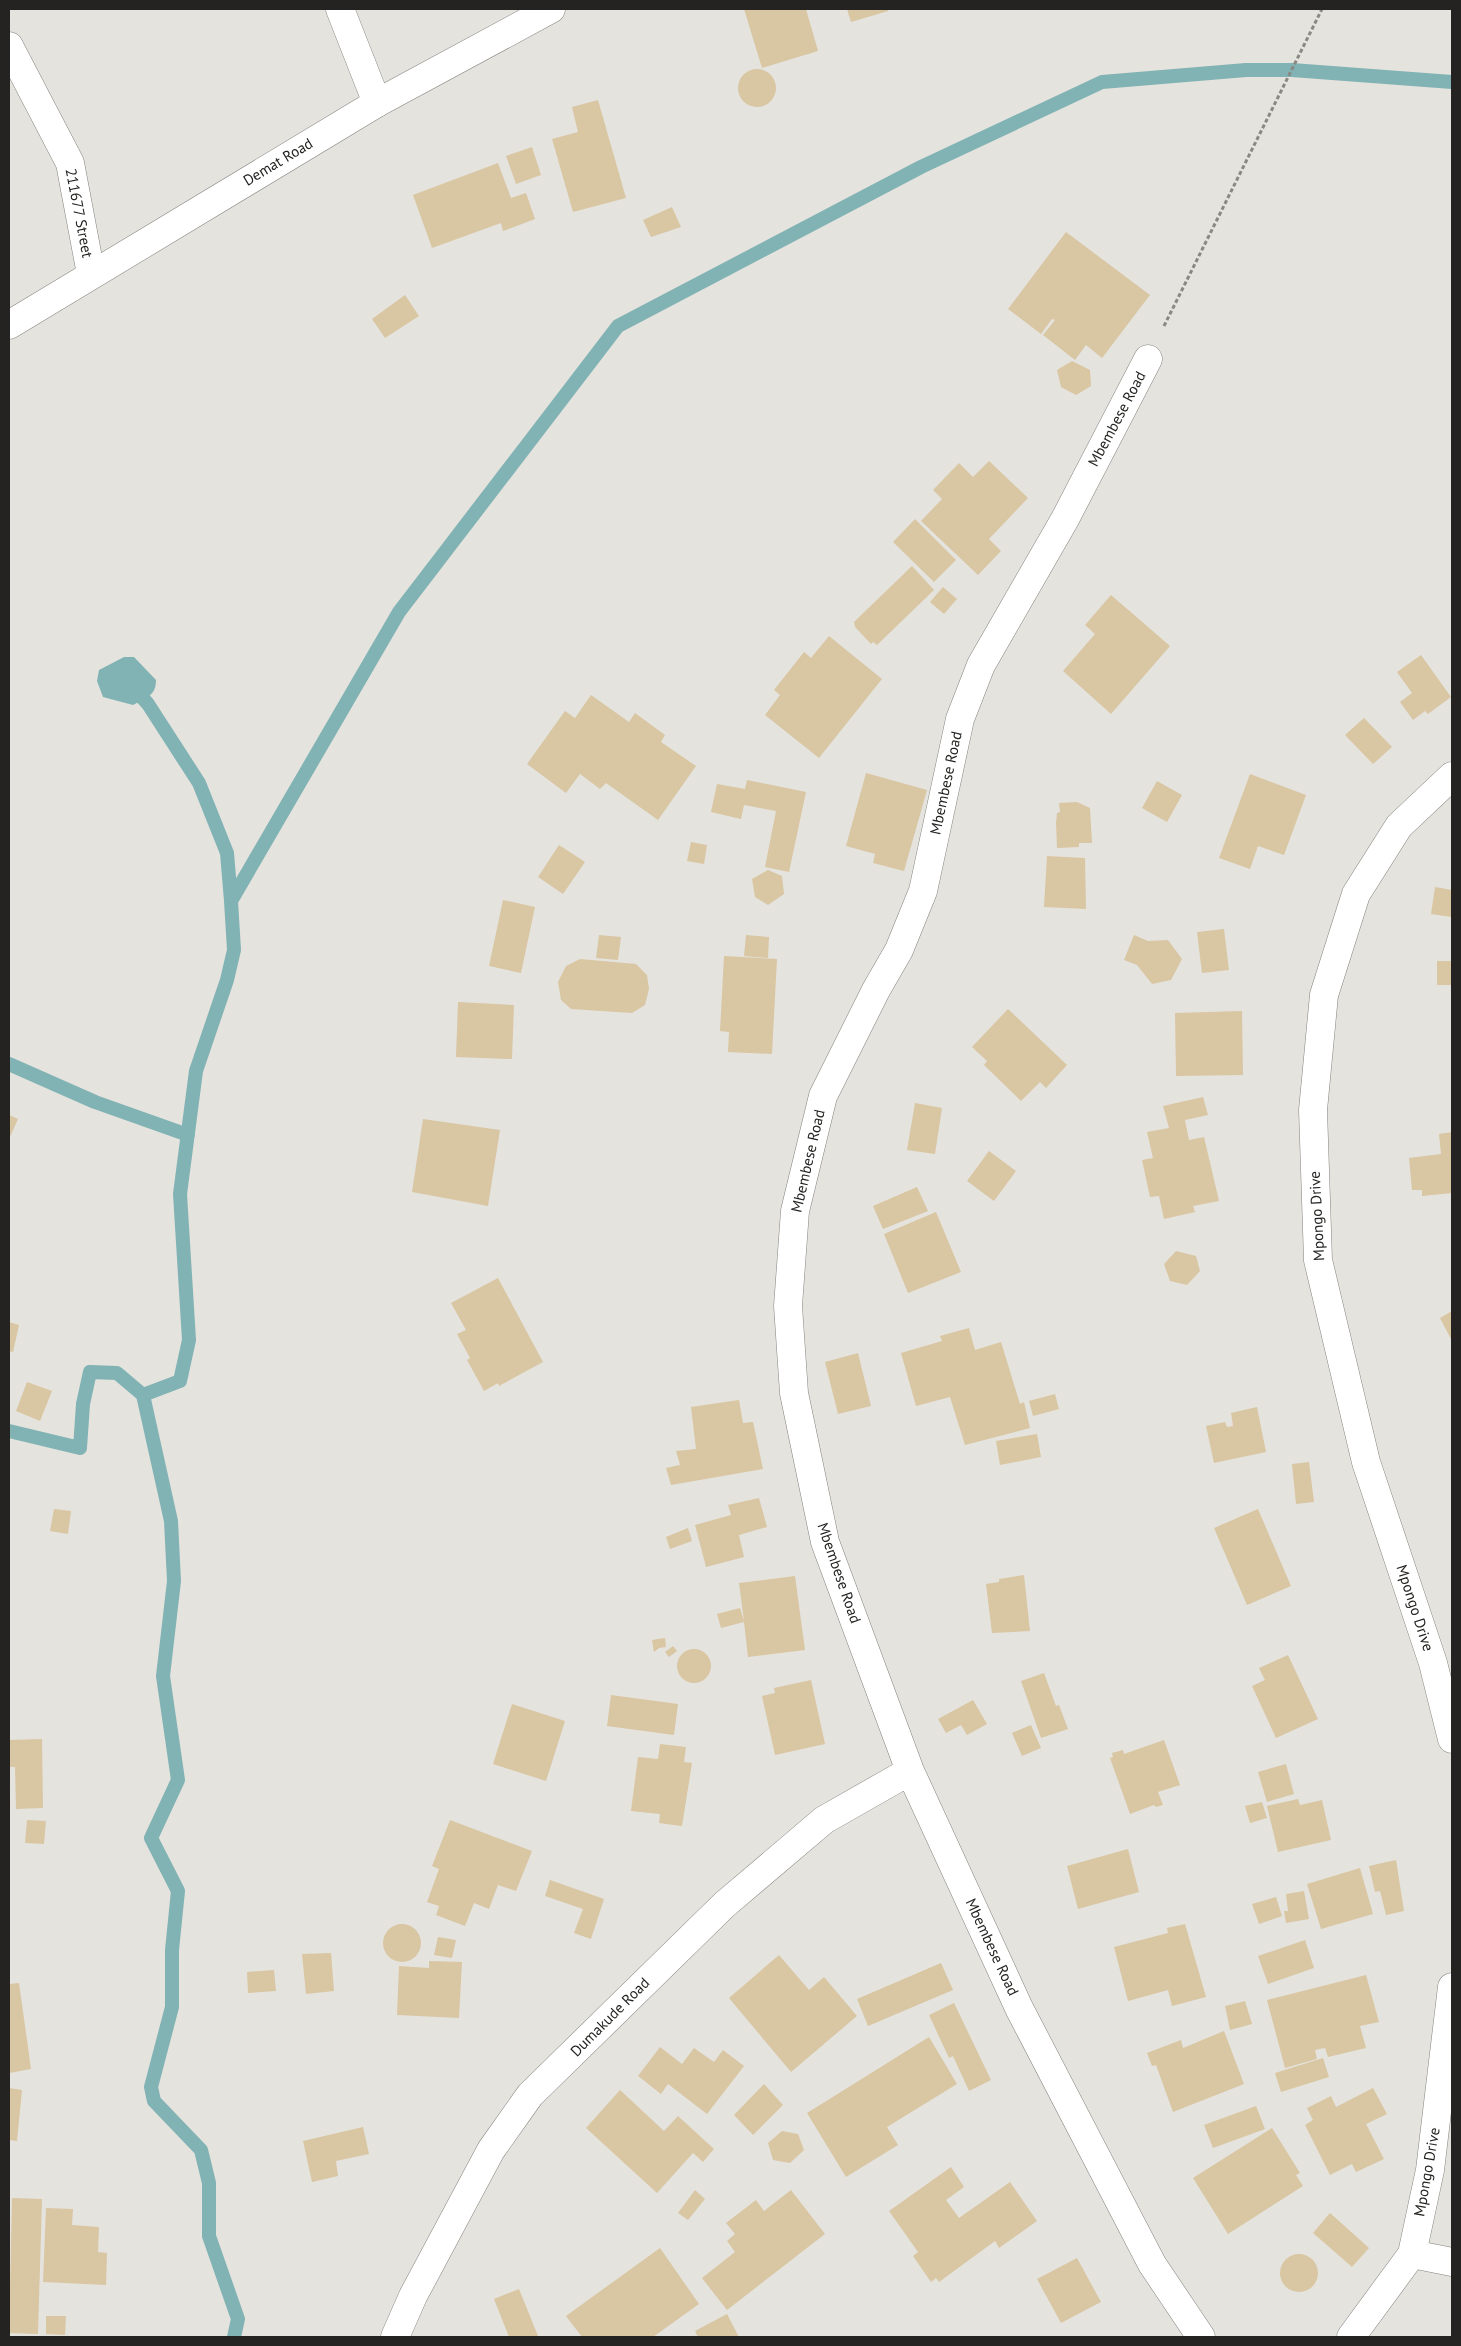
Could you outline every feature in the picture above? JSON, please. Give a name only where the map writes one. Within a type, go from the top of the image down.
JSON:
[{"type":"street","points":[[340,9],[377,102]]},
{"type":"street","name":"Demat Road","points":[[9,324],[377,102],[551,9]]},
{"type":"street","name":"211677 Street","points":[[9,46],[70,163],[92,274]]},
{"type":"street","name":"Mbembese Road","points":[[1148,358],[1065,518],[982,665],[960,719],[923,891],[900,950],[876,990],[823,1096],[795,1211],[788,1306],[794,1393],[825,1542],[910,1771],[1019,2008],[1152,2264],[1201,2337]]},
{"type":"street","name":"Mpongo Drive","points":[[1452,776],[1399,826],[1356,894],[1324,995],[1312,1110],[1318,1260],[1366,1462],[1443,1661],[1452,1739]]},
{"type":"street","name":"Dumakude Road","points":[[394,2337],[413,2296],[491,2150],[530,2095],[724,1905],[824,1820],[910,1771]]},
{"type":"street","name":"Mpongo Drive","points":[[1351,2337],[1412,2254],[1430,2170],[1452,1987]]},
{"type":"street","points":[[1412,2254],[1452,2262]]},
{"type":"path","name":"Mbembese Road","points":[[1148,358],[1322,9]]},
{"type":"water","points":[[124,657],[134,657],[156,680],[152,693],[133,705],[103,697],[97,681],[99,670]]},
{"type":"building","points":[[744,9],[806,9],[818,51],[762,68]]},
{"type":"building","points":[[847,9],[888,9],[888,11],[851,22]]},
{"type":"building","points":[[757,69],[771,74],[776,88],[771,102],[757,107],[743,102],[738,88],[743,74]]},
{"type":"building","points":[[598,100],[626,198],[573,212],[552,139],[578,132],[572,107]]},
{"type":"building","points":[[532,147],[541,175],[516,184],[506,156]]},
{"type":"building","points":[[498,163],[511,198],[526,193],[535,219],[503,231],[501,223],[432,248],[413,195]]},
{"type":"building","points":[[672,207],[681,227],[651,237],[643,220]]},
{"type":"building","points":[[1066,232],[1150,295],[1102,358],[1086,345],[1075,360],[1043,335],[1055,320],[1052,319],[1041,334],[1008,309]]},
{"type":"building","points":[[405,295],[419,316],[385,338],[372,319]]},
{"type":"building","points":[[1072,361],[1090,370],[1091,386],[1076,395],[1061,387],[1057,370]]},
{"type":"building","points":[[989,461],[1028,498],[989,539],[1001,551],[978,575],[921,521],[942,499],[933,490],[959,463],[973,477]]},
{"type":"building","points":[[915,519],[956,560],[934,582],[893,542]]},
{"type":"building","points":[[912,566],[934,590],[877,645],[873,642],[871,644],[855,627],[854,622]]},
{"type":"building","points":[[943,587],[957,599],[944,614],[930,602]]},
{"type":"building","points":[[1111,595],[1170,646],[1111,714],[1063,671],[1095,634],[1085,625]]},
{"type":"building","points":[[829,636],[882,679],[819,758],[765,715],[780,695],[774,690],[804,652],[811,658]]},
{"type":"building","points":[[1421,655],[1451,697],[1428,714],[1425,711],[1413,720],[1400,702],[1412,693],[1397,672]]},
{"type":"building","points":[[591,695],[629,722],[635,713],[665,735],[661,742],[696,766],[658,820],[606,783],[600,789],[580,774],[566,793],[527,764],[565,711],[575,718]]},
{"type":"building","points":[[1364,718],[1392,747],[1373,764],[1345,735]]},
{"type":"building","points":[[866,773],[927,790],[904,871],[873,863],[875,854],[846,846]]},
{"type":"building","points":[[1250,774],[1306,795],[1284,855],[1258,846],[1250,869],[1219,858]]},
{"type":"building","points":[[747,780],[806,792],[789,872],[765,867],[776,811],[744,805],[741,819],[711,812],[717,784],[745,789]]},
{"type":"building","points":[[1157,781],[1182,795],[1167,822],[1142,808]]},
{"type":"building","points":[[1077,802],[1090,808],[1092,843],[1079,843],[1079,847],[1057,848],[1056,823],[1057,813],[1060,812],[1059,803]]},
{"type":"building","points":[[691,842],[707,845],[704,864],[687,861]]},
{"type":"building","points":[[559,845],[585,862],[563,894],[538,877]]},
{"type":"building","points":[[1047,856],[1085,858],[1086,909],[1044,907]]},
{"type":"building","points":[[768,870],[782,876],[784,894],[768,905],[755,897],[752,879]]},
{"type":"building","points":[[1435,887],[1452,890],[1452,917],[1431,914]]},
{"type":"building","points":[[503,900],[535,907],[521,973],[489,966]]},
{"type":"building","points":[[1224,929],[1229,970],[1202,973],[1197,932]]},
{"type":"building","points":[[599,935],[621,937],[618,960],[596,958]]},
{"type":"building","points":[[746,935],[769,937],[768,958],[744,956]]},
{"type":"building","points":[[1134,935],[1148,941],[1168,940],[1182,959],[1171,980],[1152,984],[1137,965],[1124,960]]},
{"type":"building","points":[[724,956],[777,959],[772,1054],[728,1052],[729,1032],[720,1031]]},
{"type":"building","points":[[580,959],[636,964],[647,975],[649,989],[645,1005],[632,1013],[571,1009],[561,1000],[558,982],[566,966]]},
{"type":"building","points":[[1437,961],[1452,961],[1452,985],[1437,985]]},
{"type":"building","points":[[458,1002],[514,1005],[512,1059],[456,1057]]},
{"type":"building","points":[[1008,1009],[1067,1065],[1046,1088],[1040,1082],[1021,1101],[984,1065],[987,1061],[972,1047]]},
{"type":"building","points":[[1242,1011],[1243,1075],[1176,1076],[1175,1013]]},
{"type":"building","points":[[1203,1097],[1208,1115],[1185,1120],[1189,1140],[1204,1137],[1219,1201],[1193,1206],[1195,1212],[1164,1219],[1159,1196],[1150,1197],[1142,1160],[1153,1158],[1147,1132],[1169,1128],[1163,1106]]},
{"type":"building","points":[[915,1103],[942,1108],[935,1154],[907,1150]]},
{"type":"building","points":[[9,1115],[18,1119],[9,1139]]},
{"type":"building","points":[[423,1119],[500,1130],[488,1206],[412,1192]]},
{"type":"building","points":[[1452,1132],[1452,1193],[1422,1196],[1422,1190],[1412,1190],[1409,1158],[1441,1154],[1439,1134]]},
{"type":"building","points":[[989,1151],[1016,1171],[994,1201],[967,1181]]},
{"type":"building","points":[[917,1187],[928,1211],[883,1229],[873,1206]]},
{"type":"building","points":[[936,1212],[961,1272],[908,1293],[884,1234]]},
{"type":"building","points":[[1176,1251],[1196,1256],[1200,1271],[1187,1285],[1170,1281],[1164,1264]]},
{"type":"building","points":[[498,1278],[543,1362],[499,1386],[498,1383],[484,1391],[467,1360],[470,1358],[457,1334],[466,1330],[451,1303]]},
{"type":"building","points":[[1452,1311],[1452,1341],[1440,1318]]},
{"type":"building","points":[[9,1322],[19,1325],[13,1352],[9,1351]]},
{"type":"building","points":[[969,1328],[975,1350],[1001,1342],[1020,1404],[1024,1402],[1030,1428],[965,1445],[950,1397],[916,1406],[901,1353],[942,1341],[940,1336]]},
{"type":"building","points":[[858,1353],[871,1406],[838,1414],[825,1362]]},
{"type":"building","points":[[27,1382],[52,1391],[40,1421],[16,1411]]},
{"type":"building","points":[[1055,1394],[1059,1409],[1033,1416],[1029,1401]]},
{"type":"building","points":[[739,1400],[743,1423],[753,1422],[763,1469],[671,1485],[666,1468],[680,1465],[676,1451],[696,1449],[691,1407]]},
{"type":"building","points":[[1257,1407],[1266,1452],[1214,1463],[1206,1426],[1225,1422],[1227,1427],[1233,1426],[1231,1413]]},
{"type":"building","points":[[1037,1434],[1041,1457],[1000,1465],[996,1441]]},
{"type":"building","points":[[1309,1462],[1314,1502],[1296,1504],[1292,1464]]},
{"type":"building","points":[[759,1498],[767,1527],[739,1535],[744,1557],[706,1567],[695,1525],[731,1515],[728,1505]]},
{"type":"building","points":[[54,1509],[71,1511],[68,1534],[50,1531]]},
{"type":"building","points":[[1258,1509],[1291,1586],[1247,1605],[1214,1528]]},
{"type":"building","points":[[688,1528],[692,1541],[670,1549],[666,1537]]},
{"type":"building","points":[[1024,1575],[1030,1631],[992,1633],[986,1584],[999,1582],[999,1579]]},
{"type":"building","points":[[795,1576],[805,1650],[748,1657],[744,1622],[721,1628],[717,1614],[740,1608],[744,1621],[739,1583]]},
{"type":"building","points":[[665,1638],[666,1647],[659,1648],[654,1652],[652,1640]]},
{"type":"building","points":[[673,1646],[677,1651],[669,1657],[665,1652]]},
{"type":"building","points":[[694,1649],[701,1650],[706,1654],[710,1659],[710,1673],[706,1678],[701,1682],[694,1683],[687,1682],[682,1678],[678,1673],[677,1666],[678,1659],[682,1654],[687,1650]]},
{"type":"building","points":[[1288,1655],[1318,1719],[1276,1738],[1252,1686],[1265,1680],[1259,1668]]},
{"type":"building","points":[[1044,1673],[1056,1706],[1059,1705],[1068,1729],[1041,1738],[1021,1681]]},
{"type":"building","points":[[811,1680],[825,1744],[775,1755],[762,1696],[775,1693],[774,1688]]},
{"type":"building","points":[[611,1695],[678,1704],[674,1735],[607,1726]]},
{"type":"building","points":[[973,1700],[987,1724],[967,1735],[961,1725],[946,1733],[938,1719]]},
{"type":"building","points":[[512,1704],[565,1721],[546,1781],[493,1764]]},
{"type":"building","points":[[1031,1725],[1041,1748],[1022,1756],[1012,1733]]},
{"type":"building","points":[[42,1739],[43,1808],[16,1809],[15,1767],[9,1767],[9,1740]]},
{"type":"building","points":[[1164,1740],[1180,1785],[1158,1792],[1163,1805],[1156,1807],[1154,1805],[1130,1814],[1110,1758],[1113,1757],[1112,1753],[1123,1750],[1124,1754]]},
{"type":"building","points":[[660,1744],[686,1747],[684,1762],[692,1763],[682,1826],[659,1823],[660,1814],[631,1811],[638,1757],[658,1759]]},
{"type":"building","points":[[1286,1764],[1294,1794],[1267,1802],[1258,1772]]},
{"type":"building","points":[[1298,1799],[1300,1805],[1322,1800],[1331,1840],[1278,1852],[1267,1806]]},
{"type":"building","points":[[1262,1802],[1267,1818],[1250,1823],[1245,1806]]},
{"type":"building","points":[[27,1820],[46,1821],[44,1844],[25,1843]]},
{"type":"building","points":[[450,1820],[532,1851],[516,1891],[498,1885],[489,1909],[474,1903],[465,1926],[436,1915],[439,1906],[427,1902],[439,1869],[432,1866]]},
{"type":"building","points":[[1128,1849],[1139,1892],[1078,1909],[1067,1866]]},
{"type":"building","points":[[1396,1860],[1404,1911],[1386,1915],[1380,1891],[1375,1892],[1369,1866]]},
{"type":"building","points":[[1360,1868],[1373,1914],[1321,1929],[1307,1884]]},
{"type":"building","points":[[550,1880],[604,1899],[591,1939],[574,1933],[583,1909],[545,1896]]},
{"type":"building","points":[[1304,1891],[1309,1919],[1286,1923],[1284,1911],[1288,1911],[1286,1894]]},
{"type":"building","points":[[1276,1897],[1282,1916],[1259,1924],[1252,1904]]},
{"type":"building","points":[[402,1924],[416,1929],[421,1943],[416,1957],[402,1962],[388,1957],[383,1943],[388,1929]]},
{"type":"building","points":[[1185,1924],[1206,1997],[1172,2006],[1168,1990],[1128,2001],[1114,1947],[1168,1933],[1167,1928]]},
{"type":"building","points":[[438,1937],[456,1940],[452,1958],[434,1955]]},
{"type":"building","points":[[1305,1940],[1314,1968],[1268,1984],[1258,1956]]},
{"type":"building","points":[[331,1953],[334,1991],[306,1994],[302,1954]]},
{"type":"building","points":[[779,1955],[809,1990],[824,1977],[857,2016],[791,2072],[729,1998]]},
{"type":"building","points":[[429,1961],[462,1962],[459,2018],[397,2015],[399,1966],[429,1968]]},
{"type":"building","points":[[941,1963],[953,1990],[868,2026],[857,1999]]},
{"type":"building","points":[[274,1970],[276,1991],[248,1993],[247,1972]]},
{"type":"building","points":[[1366,1975],[1379,2022],[1360,2026],[1366,2048],[1328,2057],[1325,2048],[1315,2050],[1317,2059],[1285,2068],[1267,2000]]},
{"type":"building","points":[[19,1983],[31,2069],[9,2073],[9,1984]]},
{"type":"building","points":[[1245,2001],[1252,2024],[1230,2030],[1225,2006]]},
{"type":"building","points":[[954,2003],[991,2080],[969,2091],[953,2056],[949,2058],[929,2015]]},
{"type":"building","points":[[1224,2031],[1244,2084],[1173,2112],[1156,2065],[1152,2066],[1147,2053],[1181,2040],[1183,2048]]},
{"type":"building","points":[[929,2037],[957,2084],[887,2127],[898,2145],[846,2177],[807,2113]]},
{"type":"building","points":[[660,2047],[682,2064],[694,2048],[714,2062],[723,2050],[744,2066],[707,2114],[668,2084],[661,2094],[638,2076]]},
{"type":"building","points":[[1323,2058],[1329,2077],[1281,2092],[1275,2073]]},
{"type":"building","points":[[764,2084],[783,2105],[753,2135],[734,2115]]},
{"type":"building","points":[[9,2088],[22,2090],[17,2141],[9,2140]]},
{"type":"building","points":[[1373,2088],[1387,2114],[1366,2124],[1384,2159],[1356,2172],[1352,2164],[1330,2175],[1305,2125],[1313,2120],[1307,2108],[1331,2096],[1336,2107]]},
{"type":"building","points":[[620,2090],[664,2131],[678,2116],[714,2149],[703,2162],[693,2153],[657,2193],[586,2128]]},
{"type":"building","points":[[1256,2106],[1265,2129],[1213,2148],[1204,2125]]},
{"type":"building","points":[[363,2127],[369,2154],[336,2161],[338,2176],[312,2182],[303,2141]]},
{"type":"building","points":[[1272,2128],[1300,2173],[1296,2175],[1303,2186],[1228,2234],[1193,2178]]},
{"type":"building","points":[[782,2131],[798,2134],[804,2150],[790,2163],[773,2160],[768,2143]]},
{"type":"building","points":[[951,2167],[964,2187],[946,2200],[959,2218],[1010,2182],[1037,2221],[999,2248],[995,2241],[939,2282],[936,2278],[931,2282],[913,2256],[918,2252],[889,2211]]},
{"type":"building","points":[[695,2190],[705,2199],[688,2220],[678,2213]]},
{"type":"building","points":[[791,2190],[825,2234],[727,2310],[702,2278],[735,2252],[727,2241],[735,2234],[726,2223],[756,2200],[764,2211]]},
{"type":"building","points":[[12,2198],[42,2199],[38,2334],[9,2333]]},
{"type":"building","points":[[46,2208],[73,2209],[72,2225],[99,2227],[98,2252],[107,2253],[106,2285],[43,2282]]},
{"type":"building","points":[[1330,2213],[1369,2248],[1352,2267],[1313,2233]]},
{"type":"building","points":[[660,2248],[699,2304],[653,2337],[582,2337],[566,2316]]},
{"type":"building","points":[[1299,2254],[1313,2259],[1318,2273],[1313,2287],[1299,2292],[1285,2287],[1280,2273],[1285,2259]]},
{"type":"building","points":[[1077,2258],[1101,2302],[1061,2323],[1037,2279]]},
{"type":"building","points":[[519,2289],[538,2336],[536,2337],[509,2337],[494,2299]]},
{"type":"building","points":[[727,2314],[739,2337],[698,2337],[695,2331]]},
{"type":"building","points":[[46,2316],[66,2316],[65,2335],[46,2334]]},
{"type":"waterway","points":[[234,2337],[238,2319],[209,2236],[209,2183],[201,2150],[154,2101],[151,2087],[172,2007],[172,1950],[178,1891],[151,1838],[178,1780],[163,1676],[174,1581],[171,1521],[143,1395],[180,1381],[189,1340],[180,1194],[196,1071],[227,980],[234,950],[231,901],[399,612],[618,326],[921,167],[1102,82],[1246,70],[1292,70],[1452,82]]},
{"type":"waterway","points":[[132,686],[148,704],[199,783],[227,853],[231,901]]},
{"type":"waterway","points":[[9,1064],[95,1102],[188,1135]]},
{"type":"waterway","points":[[9,1431],[80,1448],[83,1404],[90,1372],[117,1373],[143,1395]]}]
